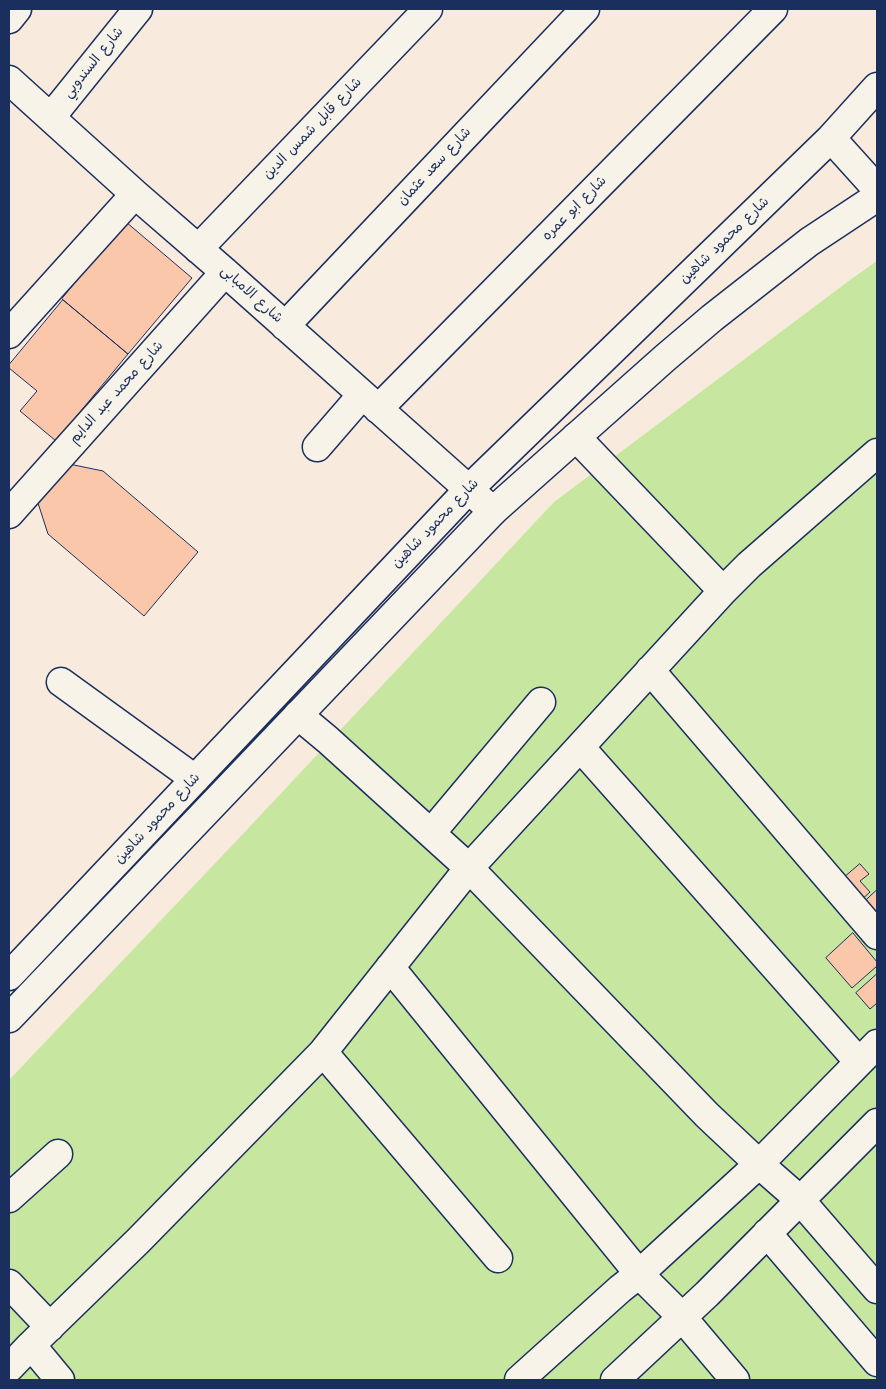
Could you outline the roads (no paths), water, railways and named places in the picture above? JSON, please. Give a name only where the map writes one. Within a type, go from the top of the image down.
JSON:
[{"type":"street","points":[[9,19],[17,9]]},
{"type":"street","name":"شارع السندوبي","points":[[51,117],[138,9]]},
{"type":"street","name":"شارع قابل شمس الدين","points":[[198,249],[428,9]]},
{"type":"street","name":"شارع سعد عثمان","points":[[284,326],[585,9]]},
{"type":"street","name":"شارع ابو عمره","points":[[317,447],[370,402],[773,9]]},
{"type":"street","name":"شارع الامبابى","points":[[9,80],[134,194],[225,272],[493,511]]},
{"type":"street","name":"شارع محمود شاهين","points":[[9,976],[469,489],[831,138],[877,87]]},
{"type":"street","points":[[831,138],[877,189]]},
{"type":"street","points":[[9,334],[134,194]]},
{"type":"street","name":"شارع محمود شاهين","points":[[9,1018],[493,511],[712,318],[809,242],[877,196]]},
{"type":"street","name":"شارع محمد عبد الدايم","points":[[9,514],[225,272]]},
{"type":"street","points":[[576,437],[723,591]]},
{"type":"street","points":[[9,1368],[138,1242],[323,1052],[469,868],[723,591],[749,565],[877,453]]},
{"type":"street","points":[[650,670],[877,935]]},
{"type":"street","points":[[61,682],[195,779]]},
{"type":"street","points":[[430,833],[541,702]]},
{"type":"street","points":[[298,715],[469,868],[700,1108],[800,1200],[877,1289]]},
{"type":"street","points":[[518,1380],[639,1274],[759,1164],[868,1053],[580,747]]},
{"type":"street","points":[[390,967],[639,1274],[682,1317],[735,1380]]},
{"type":"street","points":[[323,1052],[498,1258]]},
{"type":"street","points":[[615,1380],[707,1294],[877,1123]]},
{"type":"street","points":[[9,1198],[58,1154]]},
{"type":"street","points":[[767,1233],[877,1362]]},
{"type":"street","points":[[9,1284],[40,1336],[60,1380]]}]
